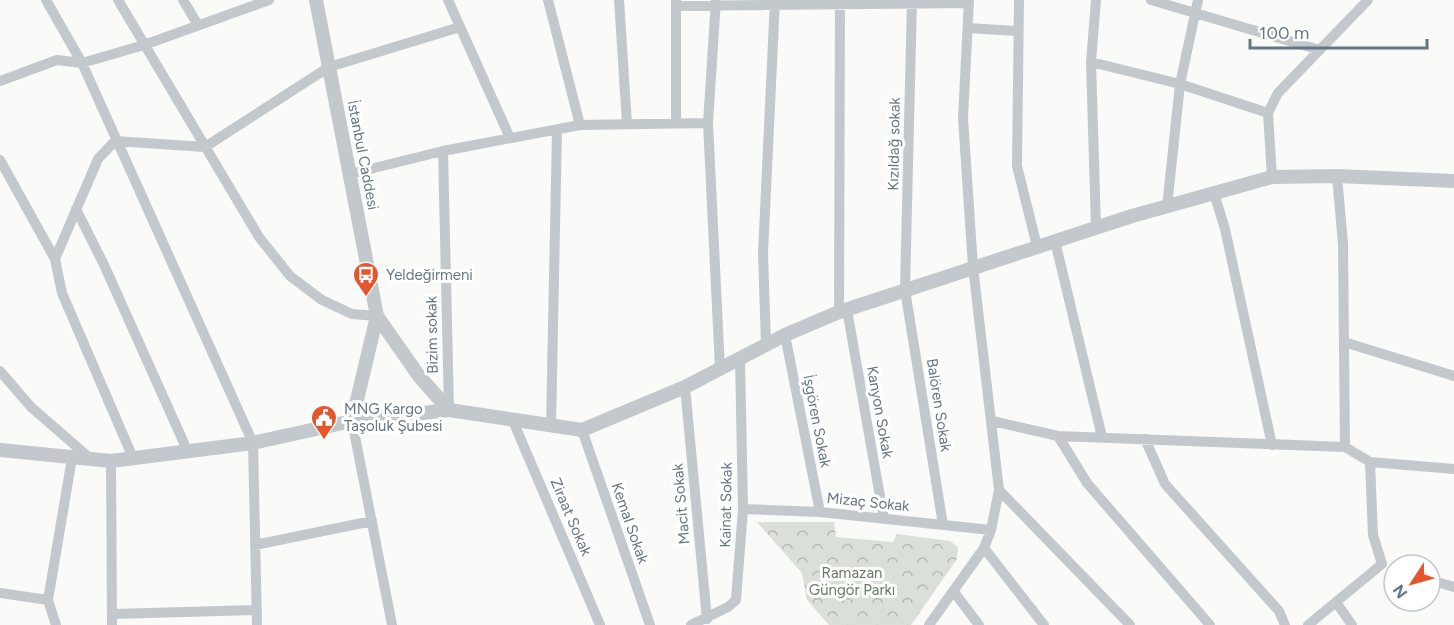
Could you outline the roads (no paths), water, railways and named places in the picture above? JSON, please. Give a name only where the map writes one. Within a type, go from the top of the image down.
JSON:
[{"type":"street","points":[[46,0],[82,63],[115,141],[253,444],[257,625]]},
{"type":"street","points":[[118,0],[259,237],[290,276],[322,300],[352,314],[377,316],[419,375],[449,410]]},
{"type":"street","points":[[183,0],[198,25]]},
{"type":"street","points":[[0,81],[57,60],[82,63],[144,45],[269,0]]},
{"type":"street","name":"İstanbul Caddesi","points":[[316,0],[377,316]]},
{"type":"street","points":[[448,0],[510,138]]},
{"type":"street","points":[[548,0],[580,125]]},
{"type":"street","points":[[619,0],[627,124]]},
{"type":"street","points":[[1019,0],[1017,166],[1037,246]]},
{"type":"street","points":[[1096,0],[1091,62],[1096,228]]},
{"type":"street","points":[[1151,0],[1320,50]]},
{"type":"street","points":[[1167,207],[1180,84],[1198,0]]},
{"type":"street","points":[[1272,177],[1268,113],[1278,93],[1368,0]]},
{"type":"street","name":"Kızıldağ sokak","points":[[906,290],[912,1]]},
{"type":"street","points":[[766,345],[763,253],[775,2]]},
{"type":"street","points":[[676,123],[676,3],[969,2],[963,118],[973,267],[999,490],[991,530],[984,548],[929,625]]},
{"type":"street","points":[[716,3],[708,123],[720,369]]},
{"type":"street","name":"Kanyon Sokak","points":[[840,3],[843,311],[884,519]]},
{"type":"street","points":[[115,141],[206,147],[329,67],[460,27]]},
{"type":"street","points":[[968,28],[1017,31]]},
{"type":"street","points":[[1091,62],[1180,84],[1268,113]]},
{"type":"street","points":[[350,174],[443,151],[580,125],[708,123]]},
{"type":"street","points":[[551,426],[557,130]]},
{"type":"street","points":[[55,259],[98,159],[115,141]]},
{"type":"street","name":"Bizim sokak","points":[[443,151],[449,410]]},
{"type":"street","points":[[0,160],[55,259],[62,293],[133,458]]},
{"type":"street","points":[[1337,176],[1343,244],[1345,447]]},
{"type":"street","points":[[0,450],[111,461],[253,444],[352,421],[449,410],[582,430],[685,387],[785,335],[843,311],[1037,246],[1214,193],[1272,177],[1337,176],[1454,181]]},
{"type":"street","points":[[1214,193],[1225,229],[1272,445]]},
{"type":"street","points":[[76,209],[105,267],[188,452]]},
{"type":"street","points":[[1055,241],[1102,437]]},
{"type":"street","name":"Balören Sokak","points":[[906,290],[943,525]]},
{"type":"street","points":[[377,316],[352,421],[392,625]]},
{"type":"street","name":"İşgören Sokak","points":[[785,335],[820,512]]},
{"type":"street","points":[[1344,342],[1454,376]]},
{"type":"street","name":"Kainat Sokak","points":[[691,625],[707,619],[736,600],[743,509],[740,358]]},
{"type":"street","points":[[0,371],[31,407],[92,460]]},
{"type":"street","name":"Macit Sokak","points":[[685,387],[707,619]]},
{"type":"street","name":"Ziraat Sokak","points":[[513,421],[600,625]]},
{"type":"street","points":[[992,421],[1058,436],[1345,447],[1370,462],[1454,469]]},
{"type":"street","name":"Kemal Sokak","points":[[582,430],[650,625]]},
{"type":"street","points":[[1058,436],[1087,483],[1210,625]]},
{"type":"street","points":[[1145,439],[1166,483],[1279,611],[1285,625]]},
{"type":"street","points":[[56,625],[48,600],[72,458]]},
{"type":"street","points":[[111,461],[112,619],[257,610]]},
{"type":"street","points":[[1308,625],[1382,564],[1373,535],[1370,462]]},
{"type":"street","points":[[999,490],[1130,625]]},
{"type":"street","name":"Mizaç Sokak","points":[[743,509],[820,512],[991,530]]},
{"type":"street","points":[[255,545],[372,521]]},
{"type":"street","points":[[984,548],[1044,625]]},
{"type":"street","points":[[954,592],[979,625]]},
{"type":"street","points":[[0,593],[48,600]]},
{"type":"street","points":[[1336,602],[1352,625]]},
{"type":"place","name":"Yeldeğirmeni","points":[[366,298]]},
{"type":"place","name":"MNG Kargo Taşoluk Şubesi","points":[[324,441]]},
{"type":"park label","name":"Ramazan Güngör Parkı","points":[[852,582]]}]
